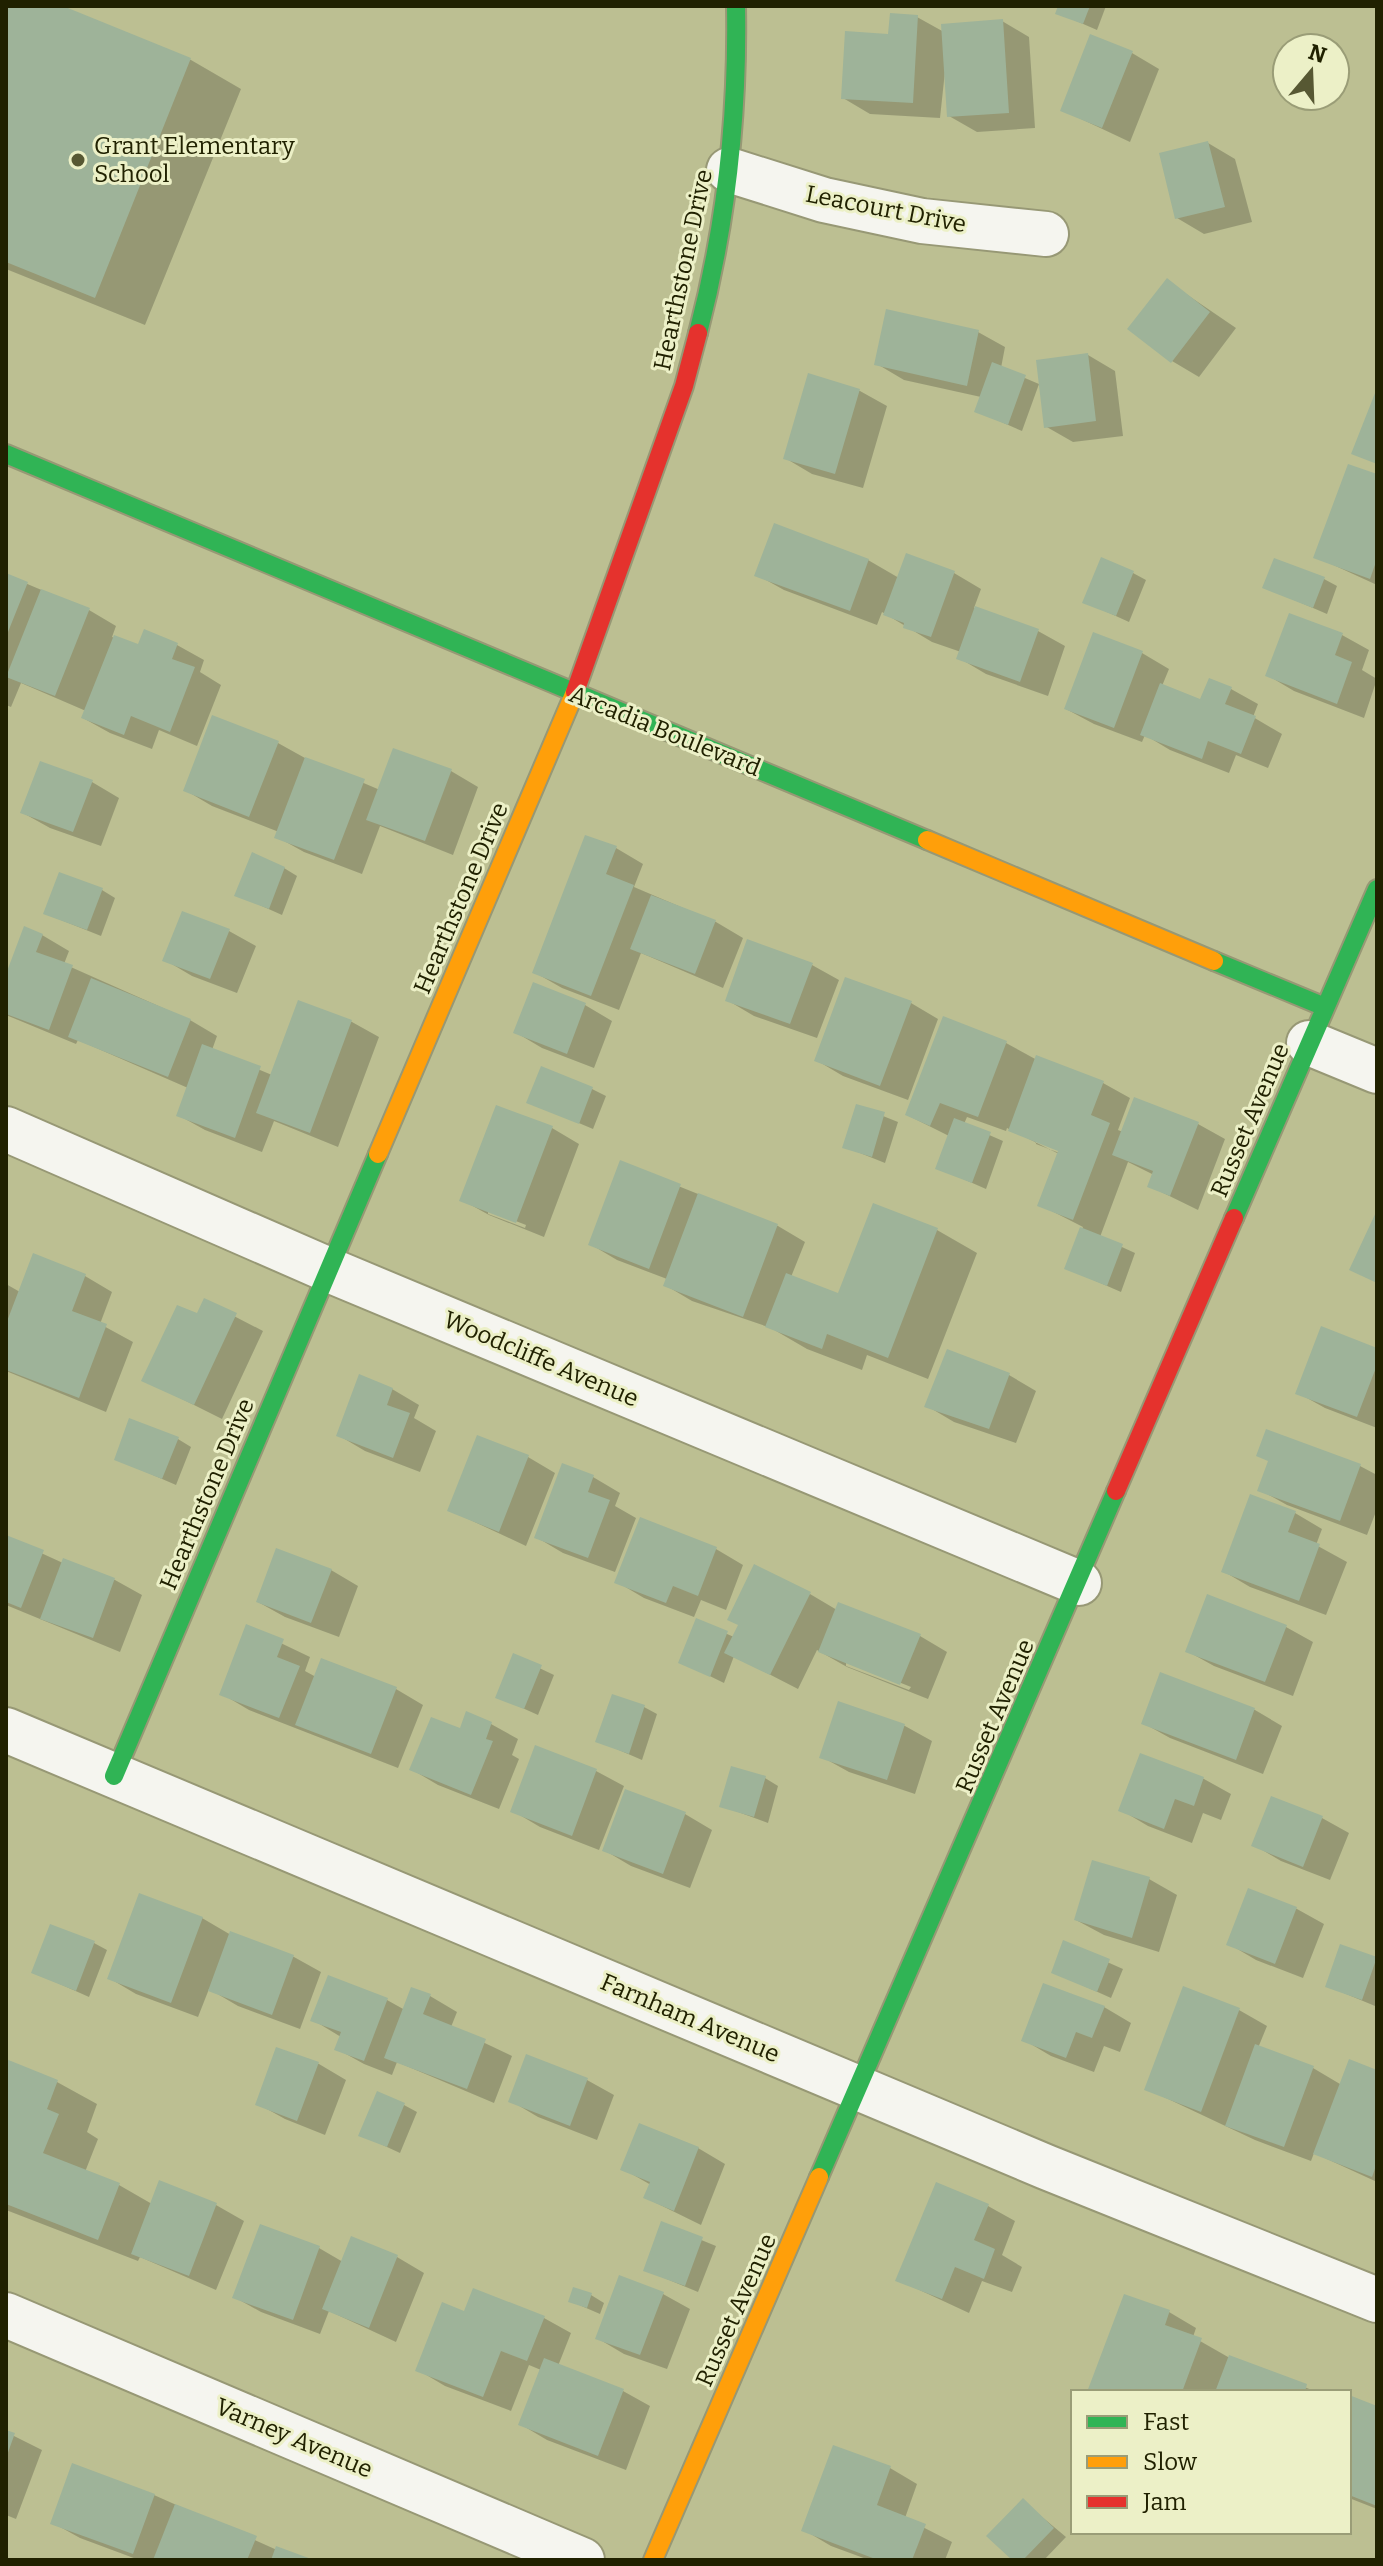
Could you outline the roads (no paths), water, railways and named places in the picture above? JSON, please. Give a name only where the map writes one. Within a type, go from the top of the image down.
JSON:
[{"type":"street","name":"Hearthstone Drive","points":[[114,1776],[574,694],[684,386],[711,282],[729,170],[737,67],[736,6]]},
{"type":"street","name":"Leacourt Drive","points":[[729,170],[824,200],[922,221],[1046,234]]},
{"type":"street","name":"Arcadia Boulevard","points":[[6,454],[574,694],[1317,1025],[1377,1071]]},
{"type":"street","name":"Russet Avenue","points":[[653,2560],[1079,1583],[1377,889]]},
{"type":"street","name":"Woodcliffe Avenue","points":[[6,1129],[329,1270],[1079,1583]]},
{"type":"street","name":"Farnham Avenue","points":[[6,1730],[859,2089],[1377,2300]]},
{"type":"street","name":"Varney Avenue","points":[[6,2315],[582,2560]]},
{"type":"place","name":"Grant Elementary School","points":[[78,160]]}]
